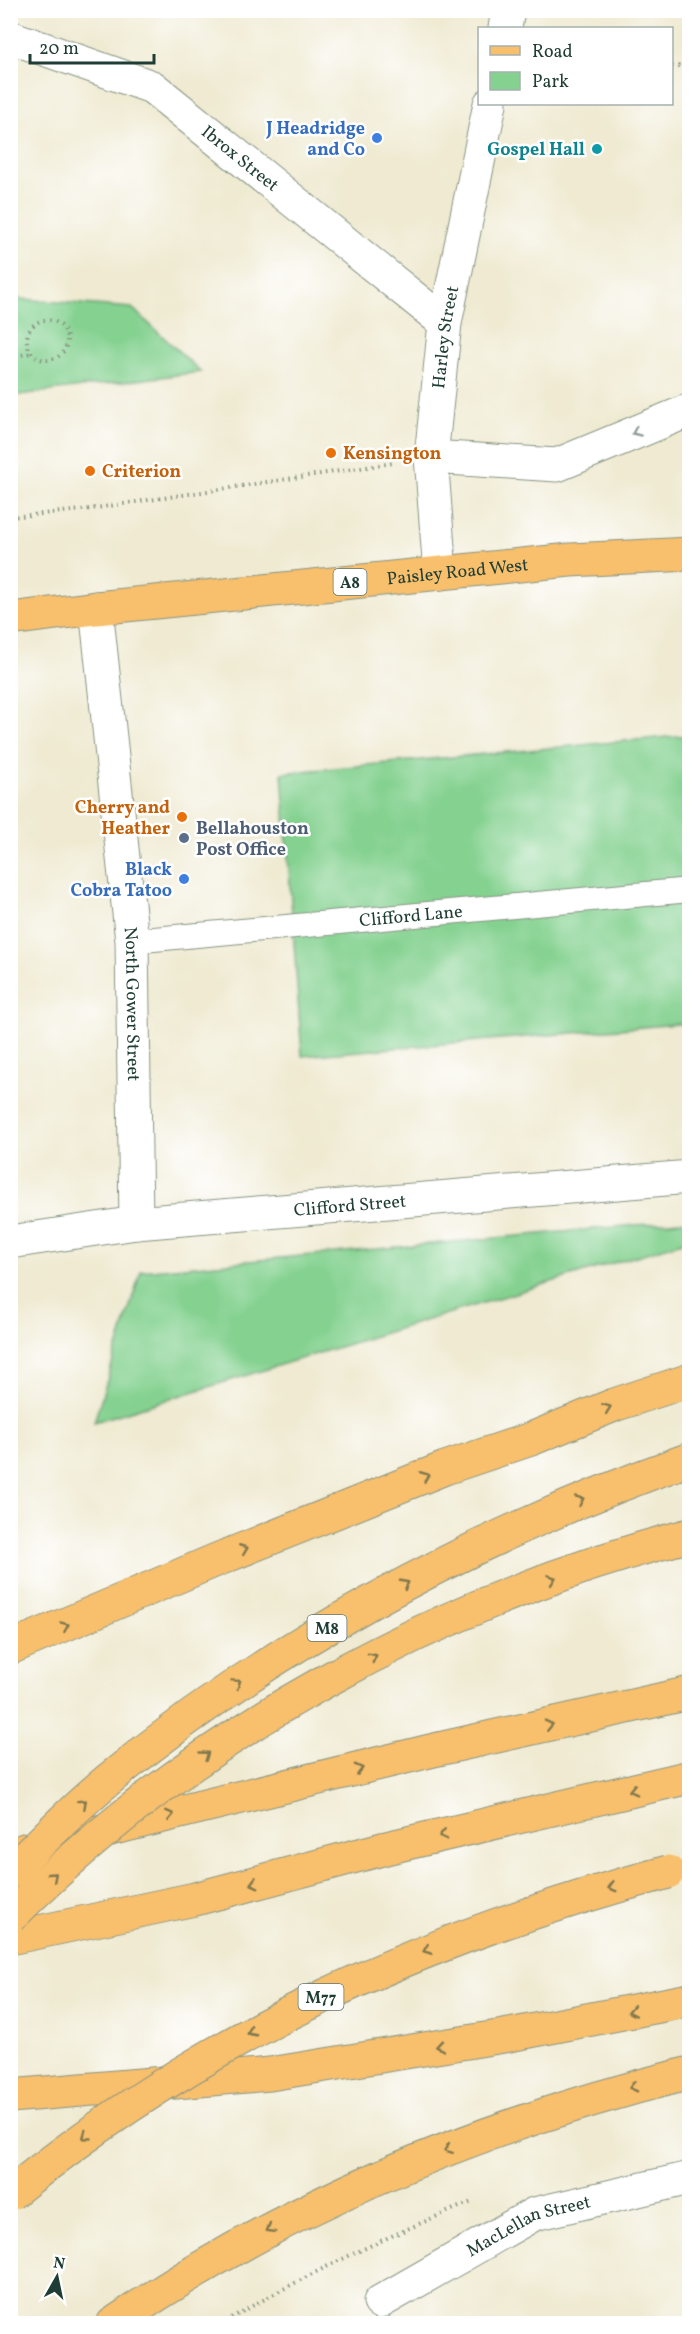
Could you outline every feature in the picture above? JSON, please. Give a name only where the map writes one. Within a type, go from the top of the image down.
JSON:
[{"type":"main road","name":"Paisley Road West","points":[[10,619],[96,608],[570,560],[690,554]]},
{"type":"main road","points":[[10,1648],[214,1561],[445,1468],[531,1438],[614,1405],[690,1380]]},
{"type":"main road","name":"M8","points":[[10,1872],[111,1777],[227,1690],[279,1655],[379,1598],[484,1543],[594,1493],[690,1458]]},
{"type":"main road","name":"M8","points":[[10,1917],[38,1889],[134,1807],[219,1744],[290,1701],[454,1616],[650,1545],[690,1535]]},
{"type":"main road","points":[[10,1853],[434,1750],[690,1693]]},
{"type":"main road","points":[[10,1938],[195,1899],[386,1848],[690,1777]]},
{"type":"main road","name":"M77","points":[[10,2194],[80,2140],[150,2092],[198,2062],[302,2006],[402,1960],[485,1928],[552,1905],[679,1870]]},
{"type":"main road","points":[[10,2096],[270,2074],[504,2036],[690,2000]]},
{"type":"main road","points":[[113,2324],[204,2267],[280,2224],[402,2166],[542,2115],[627,2088],[690,2073]]},
{"type":"street","points":[[505,27],[508,10]]},
{"type":"street","name":"Ibrox Street","points":[[10,37],[152,87],[445,323]]},
{"type":"street","name":"Harley Street","points":[[440,573],[431,457],[445,323],[489,105]]},
{"type":"street","points":[[431,457],[557,465],[690,410]]},
{"type":"street","name":"North Gower Street","points":[[96,608],[132,940],[136,1223]]},
{"type":"street","name":"Clifford Street","points":[[10,1242],[136,1223],[690,1177]]},
{"type":"street","name":"MacLellan Street","points":[[380,2302],[534,2214],[690,2178]]},
{"type":"lane","name":"Clifford Lane","points":[[132,940],[690,890]]},
{"type":"path","points":[[673,66],[690,66]]},
{"type":"path","points":[[49,320],[61,325],[67,337],[67,343],[61,355],[49,360],[37,358],[32,353],[27,341],[31,328],[36,323],[49,320]]},
{"type":"path","points":[[10,357],[32,353]]},
{"type":"path","points":[[10,517],[83,510],[431,457]]},
{"type":"path","points":[[221,2324],[258,2302],[372,2245],[480,2199]]},
{"type":"green space","points":[[10,295],[20,299],[132,308],[201,372],[11,396]]},
{"type":"green space","points":[[689,735],[689,1023],[302,1056],[282,773]]},
{"type":"green space","points":[[689,1220],[689,1240],[94,1422],[141,1271]]},
{"type":"place","name":"J Headridge and Co","points":[[377,138]]},
{"type":"place","name":"Gospel Hall","points":[[597,149]]},
{"type":"place","name":"Kensington","points":[[331,453]]},
{"type":"place","name":"Criterion","points":[[90,471]]},
{"type":"place","name":"Cherry and Heather","points":[[182,817]]},
{"type":"place","name":"Bellahouston Post Office","points":[[184,838]]},
{"type":"place","name":"Black Cobra Tatoo","points":[[184,879]]}]
